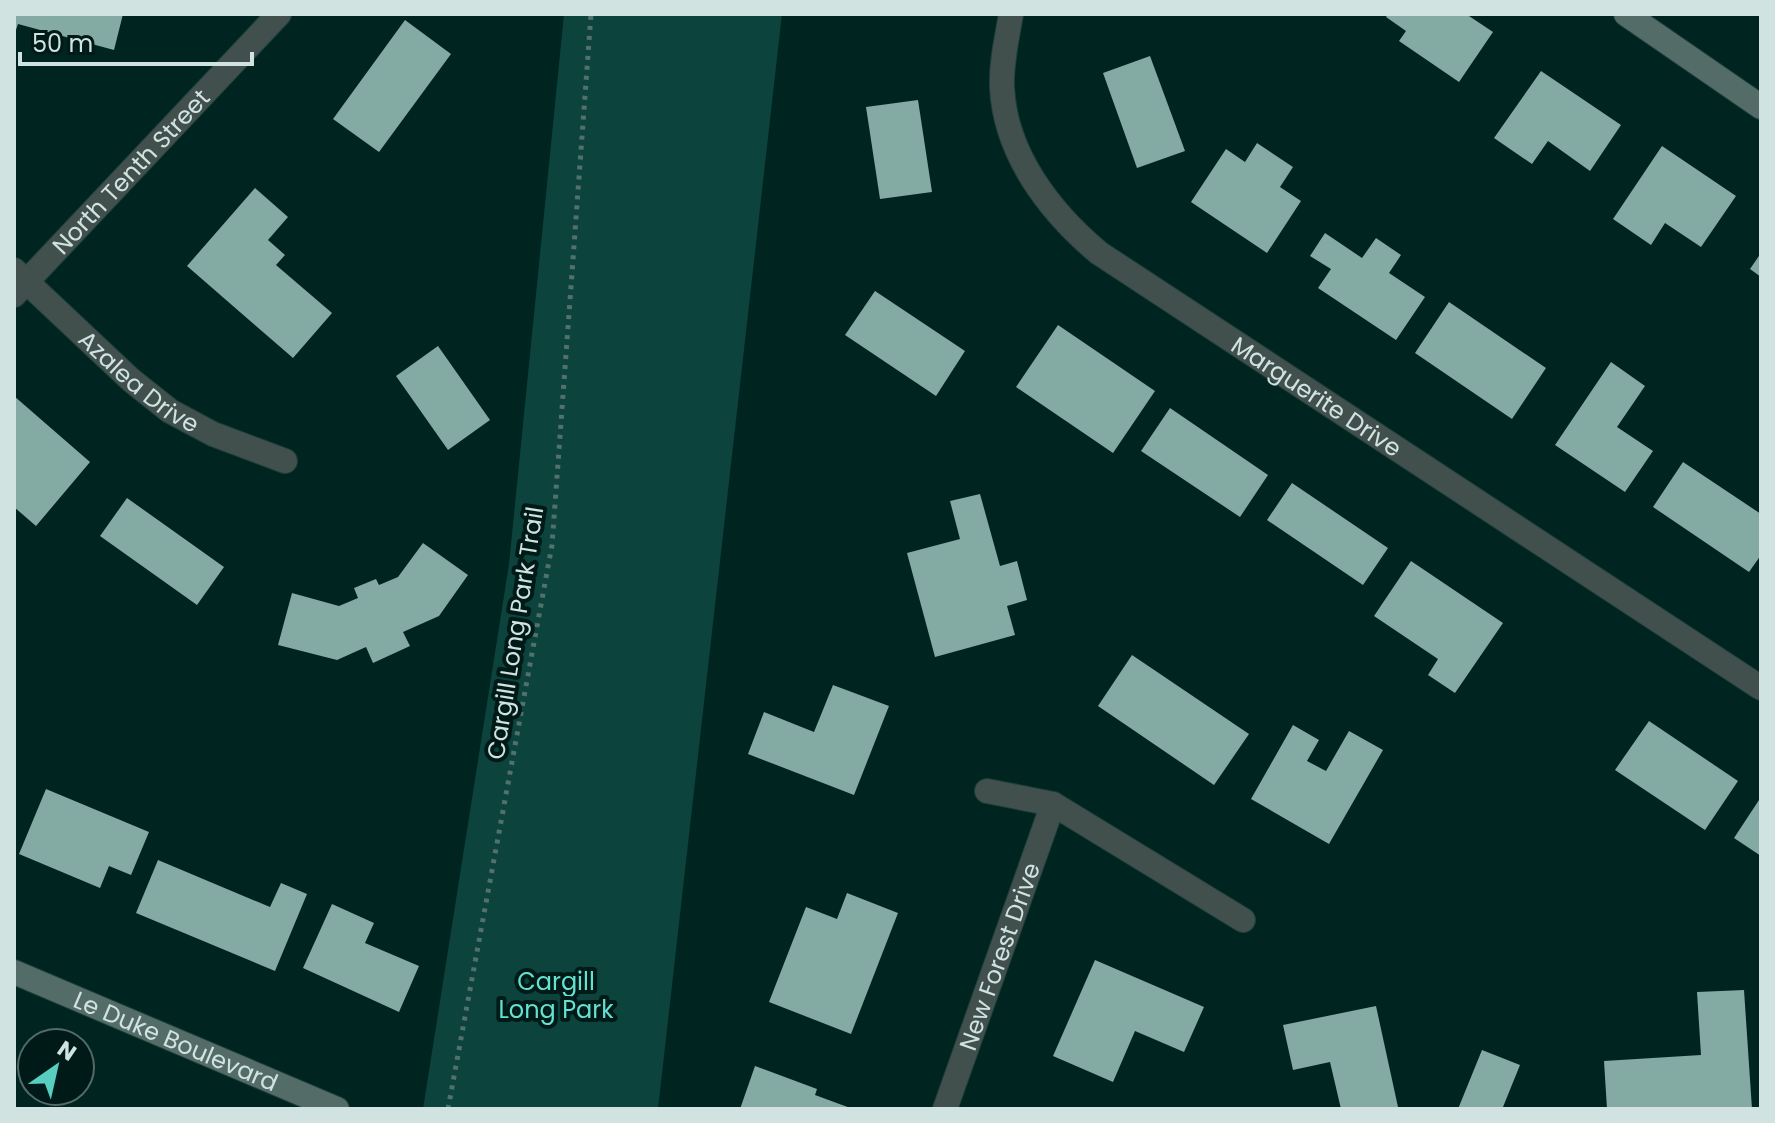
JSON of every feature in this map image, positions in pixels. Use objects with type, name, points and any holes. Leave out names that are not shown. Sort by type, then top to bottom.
[{"type":"street","name":"North Tenth Street","points":[[18,282],[279,14]]},
{"type":"street","name":"Marguerite Drive","points":[[1011,14],[1002,87],[1012,137],[1037,186],[1075,233],[1099,253],[1761,688]]},
{"type":"street","points":[[1626,14],[1761,107]]},
{"type":"street","name":"Azalea Drive","points":[[18,282],[170,411],[213,434],[285,461]]},
{"type":"street","points":[[987,791],[1053,804],[1243,920]]},
{"type":"street","name":"New Forest Drive","points":[[945,1109],[1053,804]]},
{"type":"street","name":"Le Duke Boulevard","points":[[14,972],[337,1109]]},
{"type":"path","name":"Cargill Long Park Trail","points":[[448,1109],[552,545],[591,14]]},
{"type":"green space","name":"Cargill Long Park","points":[[564,14],[782,14],[658,1109],[423,1109],[509,564]]},
{"type":"building","points":[[14,14],[123,14],[114,50],[18,24],[14,36]]},
{"type":"building","points":[[1388,14],[1466,14],[1493,32],[1459,82],[1399,41],[1406,31],[1386,17]]},
{"type":"building","points":[[405,20],[451,54],[379,152],[333,119]]},
{"type":"building","points":[[1150,56],[1185,151],[1137,168],[1103,73]]},
{"type":"building","points":[[1541,71],[1621,125],[1590,171],[1548,141],[1532,164],[1494,138]]},
{"type":"building","points":[[918,100],[932,192],[880,199],[866,107]]},
{"type":"building","points":[[1257,143],[1293,167],[1280,187],[1301,201],[1267,253],[1191,202],[1226,149],[1245,162]]},
{"type":"building","points":[[1662,146],[1736,196],[1701,247],[1665,223],[1651,245],[1613,219]]},
{"type":"building","points":[[255,188],[288,217],[268,240],[285,255],[276,265],[332,313],[293,358],[187,266]]},
{"type":"building","points":[[1325,233],[1362,258],[1376,238],[1401,255],[1389,273],[1425,297],[1396,340],[1318,288],[1331,269],[1310,256]]},
{"type":"building","points":[[1761,253],[1761,277],[1750,269]]},
{"type":"building","points":[[875,291],[965,351],[936,396],[845,335]]},
{"type":"building","points":[[1449,302],[1546,368],[1512,419],[1415,353]]},
{"type":"building","points":[[1058,325],[1155,391],[1113,453],[1016,387]]},
{"type":"building","points":[[438,346],[490,420],[448,450],[396,376]]},
{"type":"building","points":[[1611,362],[1645,386],[1617,427],[1653,451],[1625,492],[1555,445]]},
{"type":"building","points":[[14,396],[90,462],[36,526],[14,507]]},
{"type":"building","points":[[1170,408],[1268,475],[1240,517],[1141,451]]},
{"type":"building","points":[[1683,462],[1761,514],[1761,555],[1749,572],[1653,507]]},
{"type":"building","points":[[1292,483],[1388,548],[1363,585],[1267,520]]},
{"type":"building","points":[[980,494],[1000,566],[1017,561],[1027,600],[1007,606],[1015,635],[935,657],[907,553],[960,539],[950,501]]},
{"type":"building","points":[[127,498],[224,567],[197,605],[100,536]]},
{"type":"building","points":[[423,543],[468,575],[439,616],[403,632],[410,646],[373,663],[366,647],[337,660],[278,645],[292,593],[339,606],[358,598],[354,588],[376,579],[379,585],[398,577]]},
{"type":"building","points":[[1411,561],[1503,623],[1455,693],[1428,675],[1438,659],[1374,616]]},
{"type":"building","points":[[1132,655],[1249,734],[1214,785],[1098,706]]},
{"type":"building","points":[[833,685],[889,706],[854,795],[748,754],[764,712],[814,732]]},
{"type":"building","points":[[1649,721],[1738,781],[1705,830],[1615,770]]},
{"type":"building","points":[[1293,725],[1319,740],[1307,761],[1326,771],[1349,731],[1383,750],[1329,844],[1251,799]]},
{"type":"building","points":[[46,789],[149,832],[131,875],[109,866],[100,888],[19,854]]},
{"type":"building","points":[[1761,797],[1761,856],[1734,838]]},
{"type":"building","points":[[158,860],[270,907],[281,883],[307,894],[275,971],[136,913]]},
{"type":"building","points":[[847,893],[898,913],[851,1034],[769,1002],[806,907],[837,919]]},
{"type":"building","points":[[332,904],[374,923],[365,943],[419,966],[399,1012],[303,968]]},
{"type":"building","points":[[1095,960],[1204,1007],[1184,1052],[1135,1031],[1113,1082],[1053,1056]]},
{"type":"building","points":[[1744,990],[1752,1109],[1607,1109],[1604,1061],[1701,1055],[1697,992]]},
{"type":"building","points":[[1376,1006],[1398,1107],[1341,1109],[1330,1062],[1293,1070],[1283,1025]]},
{"type":"building","points":[[1482,1050],[1520,1065],[1503,1107],[1508,1109],[1458,1109]]},
{"type":"building","points":[[755,1066],[817,1089],[815,1095],[853,1109],[740,1109]]}]
